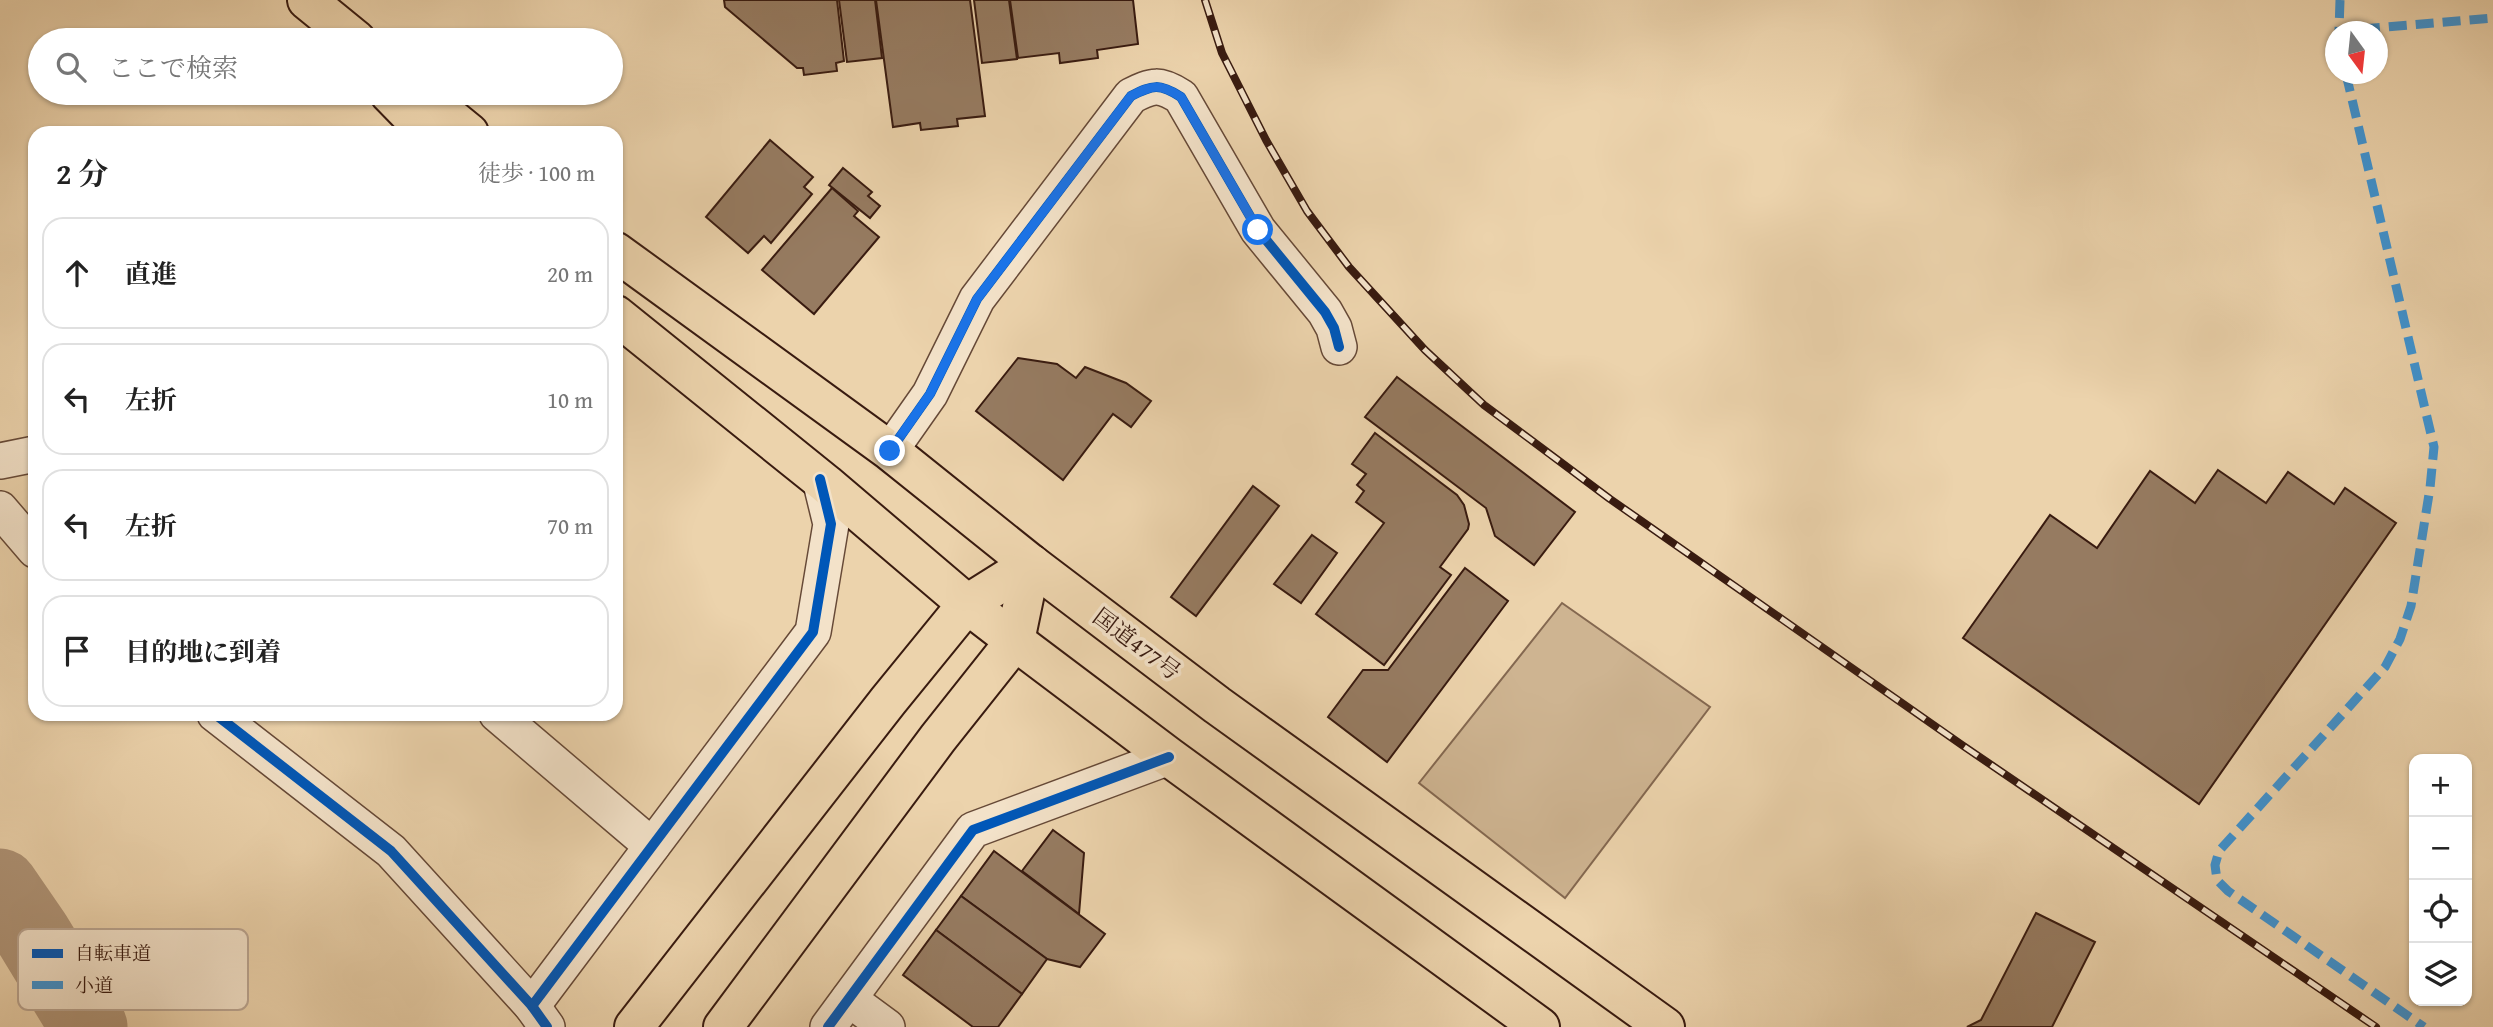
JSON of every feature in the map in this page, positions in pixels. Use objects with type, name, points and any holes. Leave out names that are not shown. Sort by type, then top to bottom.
[{"type":"highway","points":[[297,0],[325,28]]},
{"type":"highway","points":[[307,0],[341,28]]},
{"type":"highway","points":[[400,105],[421,126]]},
{"type":"highway","points":[[435,105],[460,126]]},
{"type":"highway","name":"国道477号","points":[[623,257],[890,451],[1031,564],[1217,705],[1665,1027]]},
{"type":"highway","points":[[623,321],[1015,641],[1169,757],[1540,1027]]},
{"type":"highway","points":[[634,1027],[967,604],[1031,564]]},
{"type":"highway","points":[[723,1027],[938,738],[1015,641],[1031,564]]},
{"type":"street","points":[[890,451],[930,394],[977,299],[1131,96],[1147,88],[1164,86],[1181,97],[1258,230],[1325,312],[1334,328],[1339,347]]},
{"type":"street","points":[[0,461],[28,455]]},
{"type":"street","points":[[224,721],[391,851],[540,1017],[652,846],[813,632],[831,524],[820,479]]},
{"type":"street","points":[[0,509],[28,542]]},
{"type":"street","points":[[505,721],[652,846]]},
{"type":"street","points":[[828,1027],[972,830],[1169,757]]},
{"type":"street","points":[[849,999],[887,1027]]},
{"type":"shaded area","points":[[1562,603],[1710,707],[1565,898],[1419,783]]},
{"type":"building","points":[[724,0],[837,0],[844,61],[836,63],[837,71],[804,75],[803,68],[797,68],[725,7]]},
{"type":"building","points":[[839,0],[875,0],[882,58],[847,62]]},
{"type":"building","points":[[876,0],[970,0],[985,116],[957,119],[958,126],[921,130],[920,123],[893,127]]},
{"type":"building","points":[[974,0],[1009,0],[1017,59],[982,63]]},
{"type":"building","points":[[1010,0],[1133,0],[1138,44],[1097,50],[1098,58],[1060,63],[1059,53],[1018,58]]},
{"type":"building","points":[[770,140],[813,177],[804,187],[812,194],[771,243],[764,236],[748,253],[706,217]]},
{"type":"building","points":[[843,168],[872,192],[868,196],[880,206],[870,218],[829,185]]},
{"type":"building","points":[[832,188],[858,211],[854,216],[879,237],[814,314],[762,270]]},
{"type":"building","points":[[1018,358],[1057,364],[1076,378],[1085,367],[1126,383],[1151,401],[1131,427],[1113,414],[1063,480],[976,411]]},
{"type":"building","points":[[1397,377],[1575,512],[1534,565],[1495,536],[1486,508],[1365,417]]},
{"type":"building","points":[[1375,433],[1457,495],[1464,505],[1469,524],[1440,567],[1451,575],[1384,665],[1316,614],[1384,523],[1356,502],[1364,491],[1357,485],[1366,474],[1352,464]]},
{"type":"building","points":[[2218,470],[2266,503],[2288,472],[2334,504],[2345,488],[2396,523],[2199,804],[1963,638],[2050,515],[2097,548],[2150,471],[2195,503]]},
{"type":"building","points":[[1253,486],[1279,506],[1196,616],[1171,597]]},
{"type":"building","points":[[1312,535],[1337,553],[1301,603],[1274,584]]},
{"type":"building","points":[[1465,568],[1508,601],[1387,762],[1328,717],[1363,670],[1388,670]]},
{"type":"building","points":[[1053,830],[1084,853],[1079,914],[1022,871]]},
{"type":"building","points":[[994,851],[1105,934],[1080,967],[1047,959],[961,896]]},
{"type":"building","points":[[961,896],[1047,959],[1022,994],[936,930]]},
{"type":"building","points":[[2036,913],[2095,942],[2052,1027],[1967,1027],[1981,1020]]},
{"type":"building","points":[[936,930],[1022,994],[998,1027],[973,1027],[903,975]]},
{"type":"waterway","points":[[0,887],[29,929]]},
{"type":"waterway","points":[[79,1010],[89,1027]]},
{"type":"railway","points":[[1205,0],[1222,53],[1266,140],[1307,211],[1349,267],[1425,350],[1484,405],[1610,499],[1962,745],[2376,1027]]},
{"type":"marked path","points":[[2340,0],[2339,31],[2493,18]]},
{"type":"marked path","points":[[2348,84],[2434,447],[2411,606],[2400,639],[2385,667],[2219,851],[2215,865],[2217,880],[2228,891],[2424,1027]]},
{"type":"cycle path","points":[[890,451],[930,394],[977,299],[1131,96],[1151,88],[1167,89],[1181,97],[1258,230],[1325,312],[1334,328],[1339,347]]},
{"type":"cycle path","points":[[532,1006],[813,632],[831,524],[820,479]]},
{"type":"cycle path","points":[[224,721],[391,851],[532,1006],[547,1027]]},
{"type":"cycle path","points":[[828,1027],[973,830],[1169,757]]},
{"type":"route","points":[[890,451],[930,394],[977,299],[1131,96],[1147,88],[1164,86],[1181,97],[1258,230]]}]
